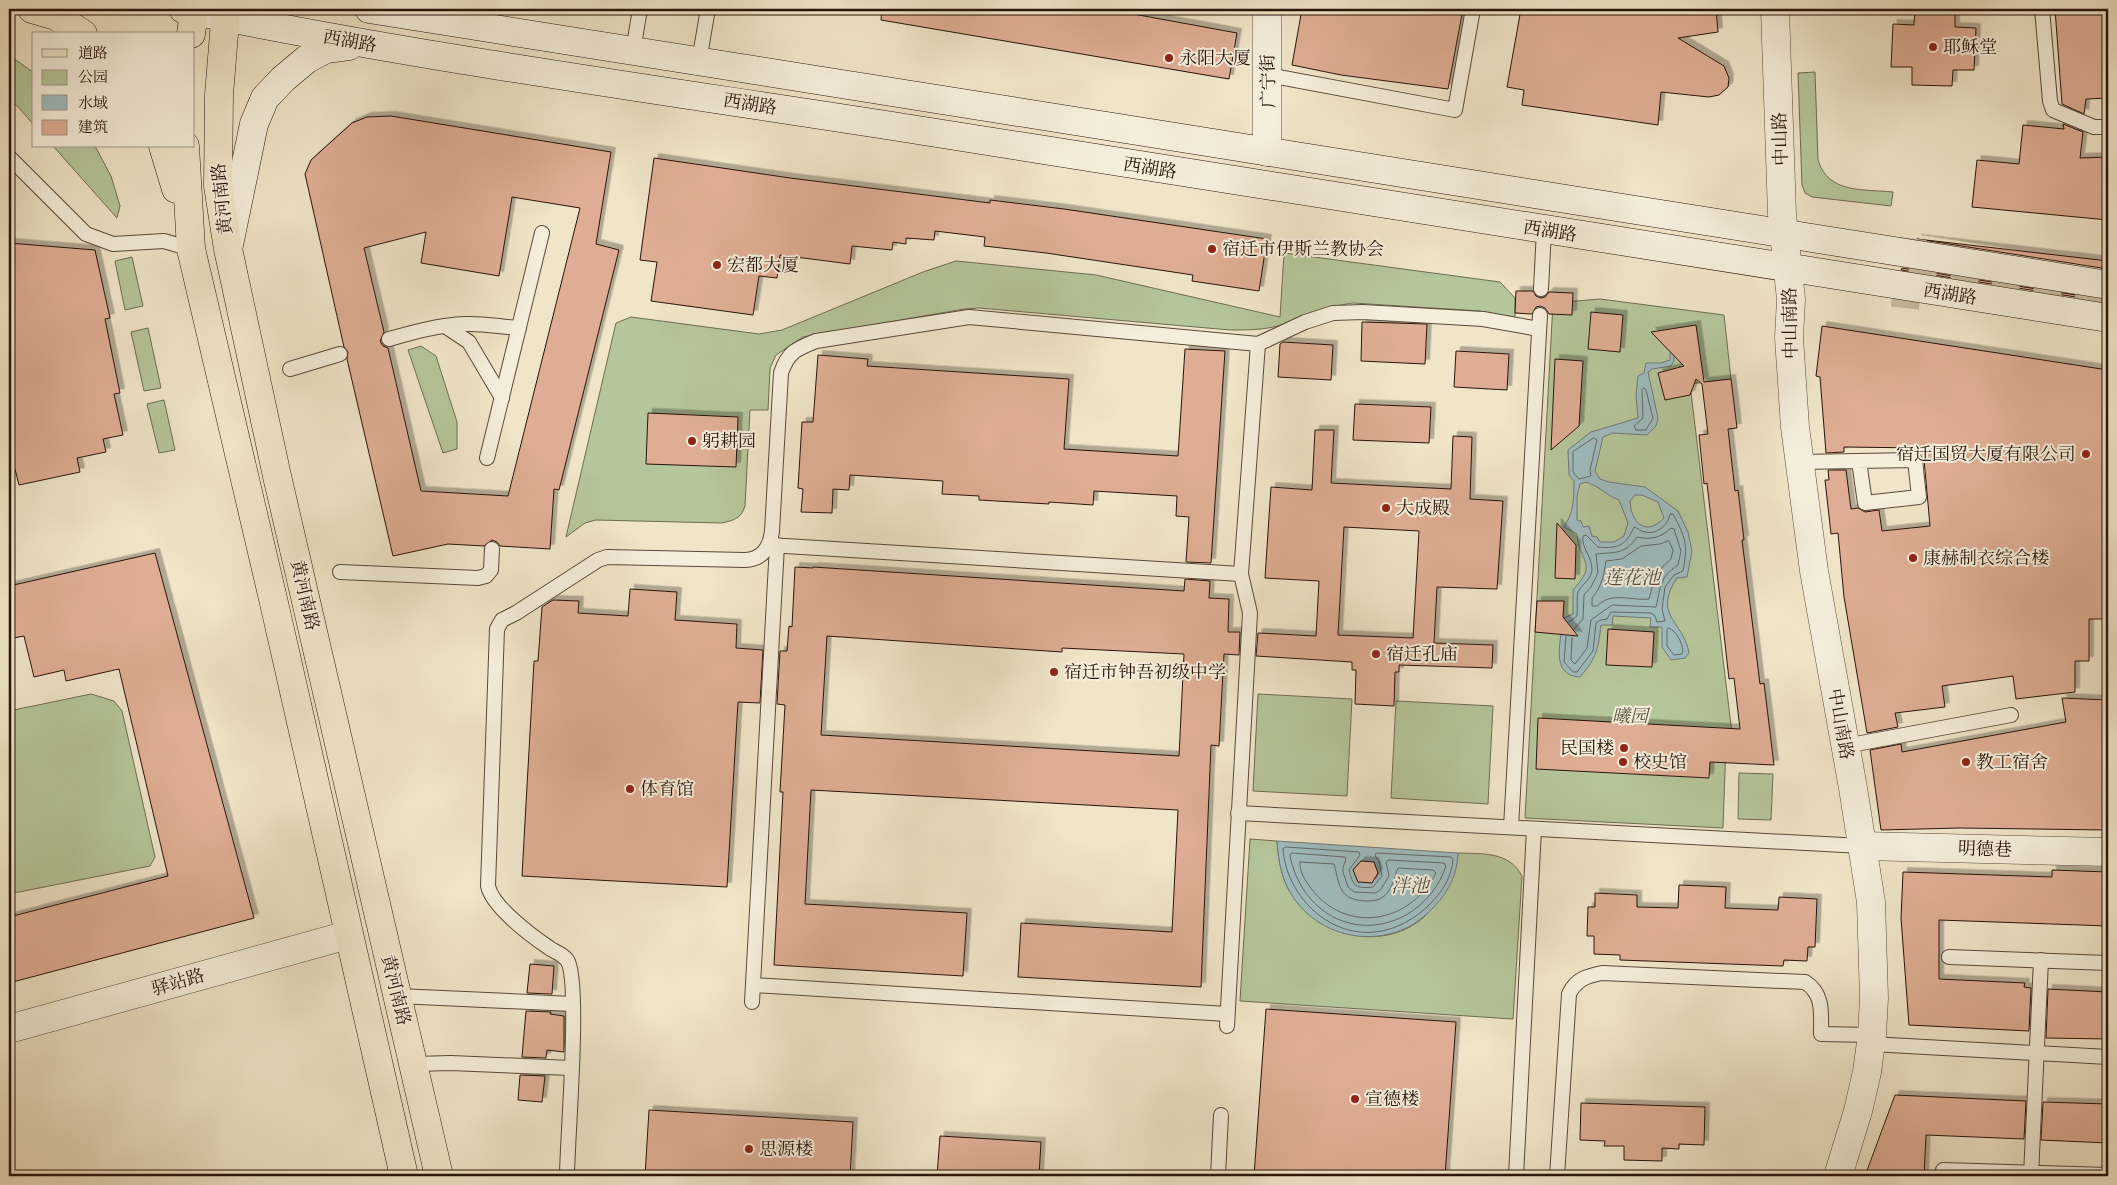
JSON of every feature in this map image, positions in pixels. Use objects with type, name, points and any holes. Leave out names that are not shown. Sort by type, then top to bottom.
[{"type":"main road","points":[[32,9],[56,16],[81,32]]},
{"type":"main road","name":"西湖路","points":[[369,9],[2108,285]]},
{"type":"main road","name":"广宁街","points":[[1267,9],[1267,152]]},
{"type":"main road","name":"中山路","points":[[1775,9],[1784,234],[1789,270]]},
{"type":"main road","name":"西湖路","points":[[191,15],[225,13],[364,44],[1789,270],[2108,318]]},
{"type":"main road","name":"黄河南路","points":[[225,13],[219,95],[218,186],[228,249],[282,495],[414,1064],[438,1176]]},
{"type":"main road","points":[[228,249],[254,124],[266,98],[283,79],[306,59],[326,49],[364,44]]},
{"type":"main road","points":[[164,148],[191,249]]},
{"type":"main road","name":"黄河南路","points":[[185,148],[191,249],[274,603],[404,1176]]},
{"type":"main road","name":"中山南路","points":[[1789,270],[1791,299],[1789,338],[1799,462],[1814,571],[1871,902],[1874,998],[1872,1039],[1858,1111],[1838,1176]]},
{"type":"main road","name":"明德巷","points":[[1862,846],[2108,852]]},
{"type":"main road","name":"驿站路","points":[[9,1029],[348,935]]},
{"type":"lane","points":[[633,51],[640,9]]},
{"type":"lane","points":[[699,61],[708,9]]},
{"type":"lane","points":[[1268,75],[1455,110],[1473,9]]},
{"type":"lane","points":[[2042,9],[2050,101],[2053,110],[2094,127],[2108,128]]},
{"type":"lane","points":[[9,157],[86,234],[113,244],[164,241],[191,249]]},
{"type":"lane","points":[[1541,288],[1544,230]]},
{"type":"lane","points":[[487,458],[542,233]]},
{"type":"lane","points":[[752,1002],[773,545],[772,531],[781,373],[788,356],[797,348],[816,341],[969,316],[1258,344],[1305,322],[1334,313],[1362,312],[1539,322],[1511,828]]},
{"type":"lane","points":[[389,339],[426,329],[467,323],[519,328]]},
{"type":"lane","points":[[445,326],[469,342],[502,398]]},
{"type":"lane","points":[[753,985],[1227,1020],[1250,613],[1241,574],[1258,344]]},
{"type":"lane","points":[[290,369],[340,354]]},
{"type":"lane","points":[[1799,462],[1915,460],[1919,497],[1865,503],[1859,461]]},
{"type":"lane","points":[[567,1176],[573,1004],[571,971],[568,960],[540,942],[502,910],[490,893],[488,876],[497,629],[506,617],[516,613],[598,560],[607,557],[745,560],[762,555],[773,545],[1241,574]]},
{"type":"lane","points":[[340,572],[478,578],[486,576],[491,570],[492,549]]},
{"type":"lane","points":[[1845,746],[2011,715]]},
{"type":"lane","points":[[1238,812],[1862,846]]},
{"type":"lane","points":[[1516,1176],[1534,829]]},
{"type":"lane","points":[[1949,957],[2108,962]]},
{"type":"lane","points":[[2031,1174],[2040,960]]},
{"type":"lane","points":[[1557,1176],[1569,994],[1574,985],[1589,975],[1602,972],[1805,982],[1811,986],[1821,1003],[1821,1034],[2036,1053],[2108,1057]]},
{"type":"lane","points":[[398,996],[573,1004]]},
{"type":"lane","points":[[414,1064],[451,1063],[571,1068]]},
{"type":"lane","points":[[1218,1176],[1221,1115]]},
{"type":"lane","points":[[1942,1170],[2108,1175]]},
{"type":"green space","points":[[9,55],[32,72],[32,123],[9,97]]},
{"type":"green space","points":[[1815,72],[1818,160],[1823,171],[1830,179],[1848,188],[1893,192],[1891,206],[1812,197],[1805,193],[1802,185],[1798,73]]},
{"type":"green space","points":[[55,148],[96,148],[111,176],[120,206],[117,218]]},
{"type":"green space","points":[[1284,253],[1500,282],[1515,298],[1515,318],[1480,311],[1353,303],[1326,309],[1275,327],[1230,330],[979,308],[803,337],[776,355],[770,368],[768,410],[750,410],[745,506],[739,516],[722,523],[596,520],[585,523],[566,537],[616,323],[631,317],[759,334],[782,330],[923,272],[956,261],[1096,275],[1280,317]]},
{"type":"green space","points":[[132,257],[143,306],[125,310],[115,261]]},
{"type":"green space","name":"曦园","points":[[1600,299],[1724,315],[1731,379],[1690,384],[1733,742],[1726,742],[1723,828],[1525,818],[1553,303]]},
{"type":"green space","points":[[148,328],[161,388],[144,391],[131,332]]},
{"type":"green space","points":[[421,346],[436,356],[457,422],[457,449],[443,453],[408,350]]},
{"type":"green space","points":[[164,400],[175,450],[159,453],[147,404]]},
{"type":"green space","points":[[91,694],[114,701],[122,711],[155,857],[150,866],[9,894],[9,711]]},
{"type":"green space","points":[[1258,694],[1352,699],[1347,796],[1253,791]]},
{"type":"green space","points":[[1396,701],[1493,706],[1488,804],[1391,798]]},
{"type":"green space","points":[[1739,773],[1773,774],[1771,820],[1738,819]]},
{"type":"green space","points":[[1250,839],[1277,841],[1285,882],[1295,900],[1310,915],[1327,926],[1346,933],[1366,937],[1386,935],[1405,929],[1423,918],[1452,874],[1458,853],[1485,854],[1510,862],[1522,876],[1513,1019],[1240,1001]]},
{"type":"water","name":"莲花池","points":[[1674,344],[1674,361],[1671,366],[1652,369],[1648,372],[1658,418],[1656,426],[1647,435],[1613,433],[1603,437],[1595,471],[1600,479],[1609,482],[1645,487],[1678,511],[1688,532],[1692,551],[1687,577],[1677,578],[1667,601],[1668,610],[1686,642],[1689,653],[1685,658],[1671,660],[1662,647],[1662,627],[1650,627],[1651,618],[1613,616],[1612,625],[1601,625],[1596,653],[1586,670],[1580,677],[1570,675],[1564,670],[1559,655],[1561,636],[1564,618],[1573,614],[1573,590],[1585,574],[1586,562],[1578,544],[1577,534],[1564,527],[1572,510],[1574,493],[1574,481],[1569,475],[1568,450],[1591,432],[1638,418],[1636,395],[1638,376],[1644,373],[1646,363],[1661,363],[1670,360],[1670,346]],"holes":[[[1586,482],[1619,500],[1628,523],[1624,536],[1614,542],[1600,542],[1597,537],[1592,536],[1589,526],[1583,527],[1581,521],[1577,520],[1577,496],[1580,484]],[[1635,495],[1642,495],[1658,502],[1664,518],[1651,526],[1641,525],[1636,521],[1631,509],[1630,501]]]},
{"type":"water","name":"泮池","points":[[1277,841],[1458,853],[1454,877],[1442,897],[1431,910],[1413,924],[1393,933],[1372,936],[1351,935],[1331,929],[1312,918],[1297,902],[1285,882]],"holes":[[[1361,861],[1374,862],[1378,873],[1372,882],[1358,882],[1353,869]]]},
{"type":"building","name":"永阳大厦","points":[[882,9],[1106,9],[1237,33],[1229,79],[881,20]]},
{"type":"building","points":[[1302,9],[1463,9],[1448,89],[1341,75],[1292,65]]},
{"type":"building","points":[[1521,9],[1716,9],[1718,32],[1678,38],[1724,66],[1729,78],[1728,87],[1719,95],[1709,97],[1661,92],[1658,125],[1522,105],[1524,90],[1507,87]]},
{"type":"building","name":"耶稣堂","points":[[1915,9],[1955,9],[1955,27],[1976,28],[1974,70],[1953,70],[1952,86],[1912,85],[1912,67],[1891,67],[1893,24],[1914,25]]},
{"type":"building","points":[[2055,9],[2108,9],[2108,98],[2086,99],[2084,114],[2062,104]]},
{"type":"building","points":[[391,116],[611,152],[596,244],[619,250],[559,490],[554,489],[550,549],[500,546],[492,540],[484,546],[448,544],[393,556],[347,359],[348,352],[344,347],[305,174],[311,160],[352,123],[367,117]],"holes":[[[512,197],[580,208],[508,496],[421,491],[388,348],[383,346],[380,341],[384,332],[364,248],[426,232],[421,263],[499,276]]]},
{"type":"building","points":[[2063,124],[2083,132],[2080,158],[2108,157],[2108,220],[1972,207],[1977,160],[2019,164],[2023,125],[2064,129]]},
{"type":"building","points":[[654,158],[790,178],[990,203],[990,200],[1064,209],[1267,239],[1259,291],[1192,281],[1193,275],[1046,253],[984,246],[985,237],[935,231],[934,240],[906,238],[906,244],[893,242],[892,250],[852,246],[850,264],[780,255],[777,278],[759,276],[753,315],[651,301],[657,262],[640,260]]},
{"type":"building","points":[[1917,239],[2108,261],[2108,269]]},
{"type":"building","points":[[9,243],[95,250],[110,318],[105,319],[120,393],[114,394],[123,435],[103,439],[106,452],[77,458],[80,472],[19,485],[15,469],[9,471]]},
{"type":"building","points":[[1902,268],[2108,300],[2108,302],[1901,270]]},
{"type":"building","points":[[1516,291],[1533,291],[1536,296],[1541,298],[1545,297],[1549,292],[1573,293],[1572,315],[1549,314],[1545,308],[1540,306],[1536,307],[1532,314],[1515,313]]},
{"type":"building","points":[[1591,312],[1623,315],[1620,352],[1588,349]]},
{"type":"building","points":[[1362,322],[1427,324],[1425,364],[1361,361]]},
{"type":"building","points":[[1696,325],[1704,382],[1731,379],[1737,428],[1728,429],[1735,491],[1738,490],[1744,540],[1742,540],[1760,684],[1764,683],[1774,765],[1710,762],[1709,778],[1536,769],[1538,718],[1740,729],[1734,678],[1729,679],[1707,483],[1704,484],[1699,435],[1708,434],[1702,384],[1696,379],[1690,395],[1665,400],[1658,373],[1684,366],[1651,332]]},
{"type":"building","points":[[1822,326],[2108,370],[2108,619],[2089,619],[2089,661],[2075,661],[2075,692],[2016,699],[2013,676],[1942,686],[1945,707],[1895,713],[1898,727],[1867,733],[1844,597],[1838,533],[1831,534],[1825,480],[1829,480],[1828,470],[1846,470],[1851,509],[1858,508],[1865,512],[1879,510],[1882,531],[1930,526],[1924,459],[1922,448],[1844,447],[1844,452],[1826,453],[1820,377],[1816,376]]},
{"type":"building","points":[[1283,342],[1333,345],[1331,380],[1278,377],[1280,344]]},
{"type":"building","points":[[1185,349],[1225,351],[1211,563],[1186,562],[1189,517],[1176,516],[1177,496],[1094,491],[1093,505],[979,500],[979,496],[942,494],[943,481],[850,475],[849,490],[833,489],[832,513],[801,512],[803,489],[798,488],[802,422],[813,422],[818,355],[868,359],[867,366],[1069,379],[1064,449],[1178,456]]},
{"type":"building","points":[[1456,351],[1509,354],[1507,390],[1454,387]]},
{"type":"building","points":[[1555,359],[1583,361],[1579,426],[1551,450]]},
{"type":"building","points":[[1355,404],[1431,407],[1429,443],[1353,440]]},
{"type":"building","name":"躬耕园","points":[[648,413],[738,417],[736,467],[646,464]]},
{"type":"building","points":[[1315,430],[1334,430],[1331,483],[1451,489],[1453,436],[1472,437],[1470,499],[1503,501],[1497,589],[1437,587],[1434,643],[1493,645],[1492,668],[1399,665],[1399,672],[1395,672],[1394,706],[1355,704],[1356,670],[1352,670],[1352,662],[1256,656],[1258,633],[1316,636],[1319,581],[1265,578],[1271,487],[1312,490]],"holes":[[[1344,527],[1419,531],[1413,638],[1338,635]]]},
{"type":"building","points":[[1557,523],[1576,545],[1575,579],[1555,578]]},
{"type":"building","points":[[155,553],[254,918],[9,983],[9,917],[168,876],[119,669],[66,681],[64,670],[34,677],[24,636],[9,639],[9,586]]},
{"type":"building","points":[[795,567],[1184,591],[1185,579],[1210,581],[1209,598],[1229,599],[1228,632],[1240,632],[1239,655],[1224,654],[1219,746],[1211,745],[1201,987],[1018,977],[1021,923],[1172,932],[1178,810],[811,790],[805,904],[967,913],[963,976],[774,965],[783,792],[780,792],[785,705],[777,704],[780,651],[787,651],[789,626],[792,627]],"holes":[[[827,636],[1062,652],[1062,648],[1184,654],[1179,756],[821,735]]]},
{"type":"building","name":"体育馆","points":[[630,589],[677,592],[675,620],[737,624],[736,648],[763,650],[760,703],[738,702],[727,887],[522,876],[534,661],[538,661],[542,607],[553,600],[579,601],[578,613],[628,616]]},
{"type":"building","points":[[1537,601],[1564,601],[1563,617],[1578,636],[1535,632]]},
{"type":"building","points":[[1608,629],[1654,632],[1652,667],[1606,665]]},
{"type":"building","points":[[2062,698],[2108,700],[2105,797],[2108,797],[2108,830],[1960,828],[1881,830],[1870,750],[1901,744],[1902,752],[2066,722]]},
{"type":"building","points":[[1361,861],[1374,862],[1378,873],[1372,883],[1358,882],[1353,870]]},
{"type":"building","points":[[2052,870],[2108,872],[2108,926],[1939,920],[1939,979],[2025,983],[2024,987],[2031,988],[2029,1031],[1909,1025],[1901,918],[1903,872],[2052,877]]},
{"type":"building","points":[[1679,885],[1726,887],[1725,908],[1778,910],[1779,897],[1817,899],[1815,947],[1808,947],[1807,961],[1784,960],[1783,966],[1620,960],[1620,955],[1594,954],[1594,936],[1587,936],[1588,907],[1595,907],[1595,893],[1637,895],[1637,907],[1678,908]]},
{"type":"building","points":[[530,964],[554,966],[552,994],[527,993]]},
{"type":"building","points":[[2048,989],[2108,992],[2108,1039],[2046,1038]]},
{"type":"building","name":"宣德楼","points":[[1266,1009],[1456,1022],[1445,1176],[1254,1176]]},
{"type":"building","points":[[526,1011],[551,1012],[550,1014],[564,1016],[564,1052],[547,1050],[546,1058],[522,1057]]},
{"type":"building","points":[[520,1075],[545,1076],[542,1102],[518,1100]]},
{"type":"building","points":[[1895,1095],[2026,1101],[2024,1139],[1926,1135],[1924,1176],[1865,1176]]},
{"type":"building","points":[[2043,1102],[2108,1104],[2108,1143],[2041,1140]]},
{"type":"building","points":[[1581,1103],[1705,1107],[1704,1145],[1679,1144],[1679,1149],[1662,1148],[1662,1161],[1624,1160],[1624,1146],[1604,1146],[1605,1141],[1580,1140]]},
{"type":"building","name":"思源楼","points":[[649,1110],[853,1122],[850,1176],[645,1176]]},
{"type":"building","points":[[940,1136],[1041,1142],[1039,1176],[937,1176]]},
{"type":"tunnel","points":[[1905,308],[1914,226]]},
{"type":"tunnel","points":[[1909,270],[2108,301]]},
{"type":"place","name":"耶稣堂","points":[[1933,47]]},
{"type":"place","name":"永阳大厦","points":[[1169,58]]},
{"type":"place","name":"宿迁市伊斯兰教协会","points":[[1212,249]]},
{"type":"place","name":"宏都大厦","points":[[717,265]]},
{"type":"place","name":"躬耕园","points":[[692,441]]},
{"type":"place","name":"宿迁国贸大厦有限公司","points":[[2086,454]]},
{"type":"place","name":"大成殿","points":[[1386,508]]},
{"type":"place","name":"康赫制衣综合楼","points":[[1913,558]]},
{"type":"place","name":"宿迁孔庙","points":[[1376,654]]},
{"type":"place","name":"宿迁市钟吾初级中学","points":[[1054,672]]},
{"type":"place","name":"民国楼","points":[[1624,748]]},
{"type":"place","name":"校史馆","points":[[1623,762]]},
{"type":"place","name":"教工宿舍","points":[[1966,762]]},
{"type":"place","name":"体育馆","points":[[630,789]]},
{"type":"place","name":"宣德楼","points":[[1355,1099]]},
{"type":"place","name":"思源楼","points":[[749,1149]]}]
